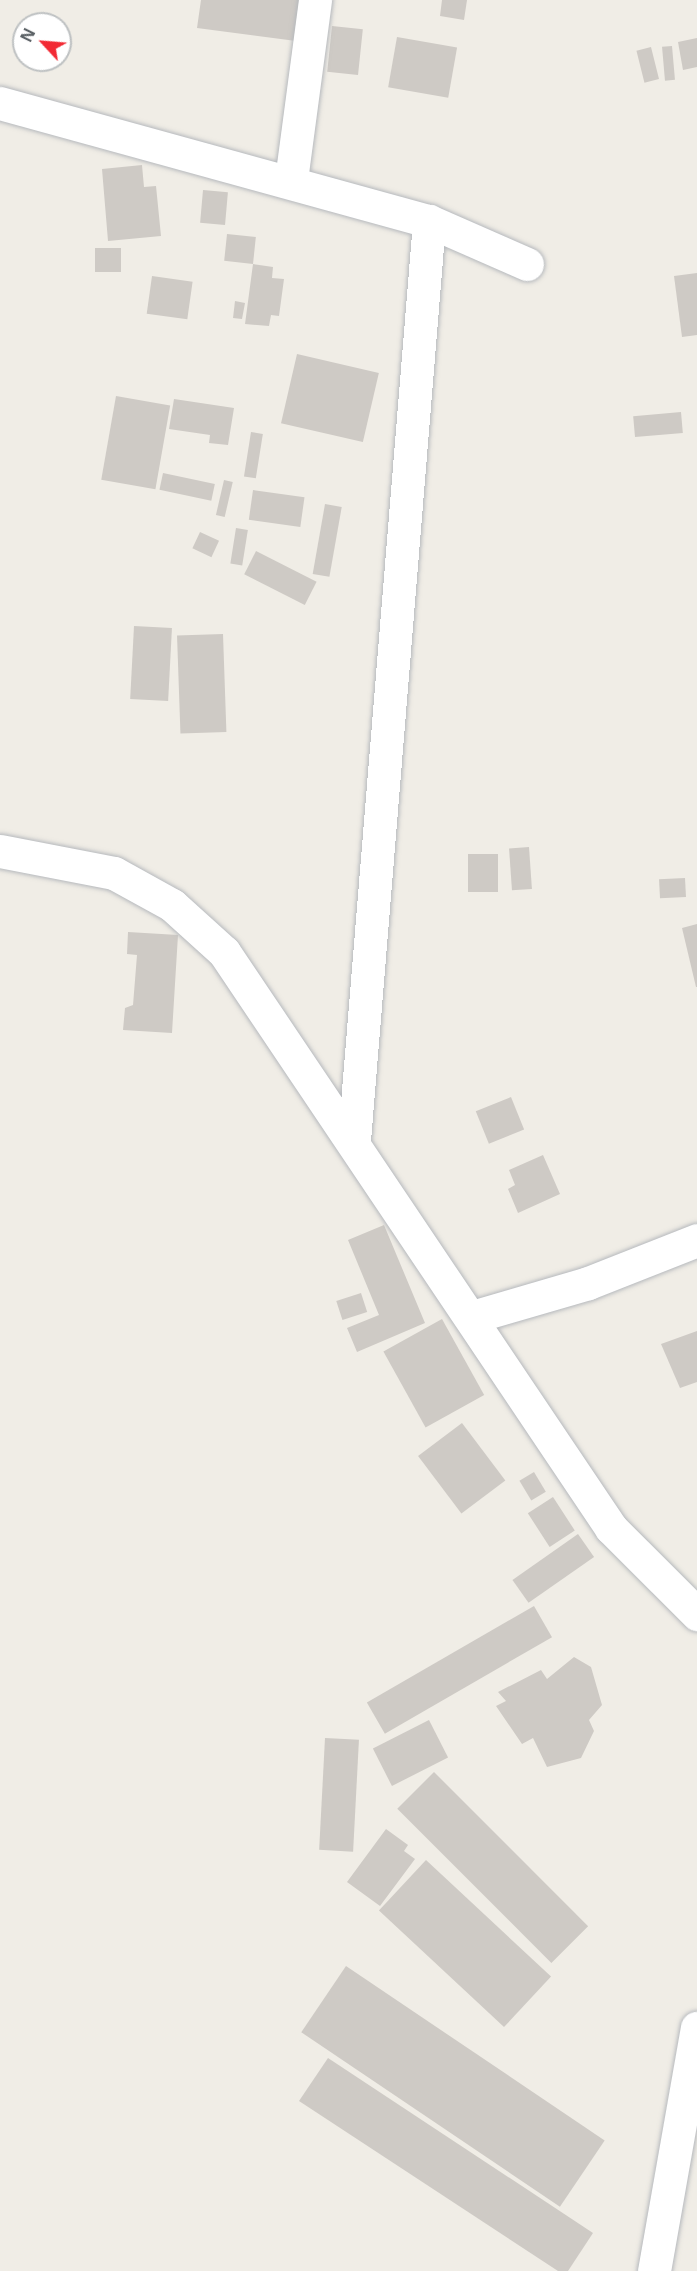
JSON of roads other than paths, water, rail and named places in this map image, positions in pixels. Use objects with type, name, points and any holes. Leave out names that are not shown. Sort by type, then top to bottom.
[{"type":"street","points":[[291,180],[315,0]]},
{"type":"street","points":[[0,103],[291,180],[429,221],[527,264]]},
{"type":"street","points":[[354,1140],[429,221]]},
{"type":"street","points":[[0,851],[114,873],[172,905],[224,951],[354,1140],[610,1528],[697,1614]]},
{"type":"street","points":[[472,1317],[588,1283],[697,1240]]},
{"type":"street","points":[[654,2271],[697,2028]]}]
